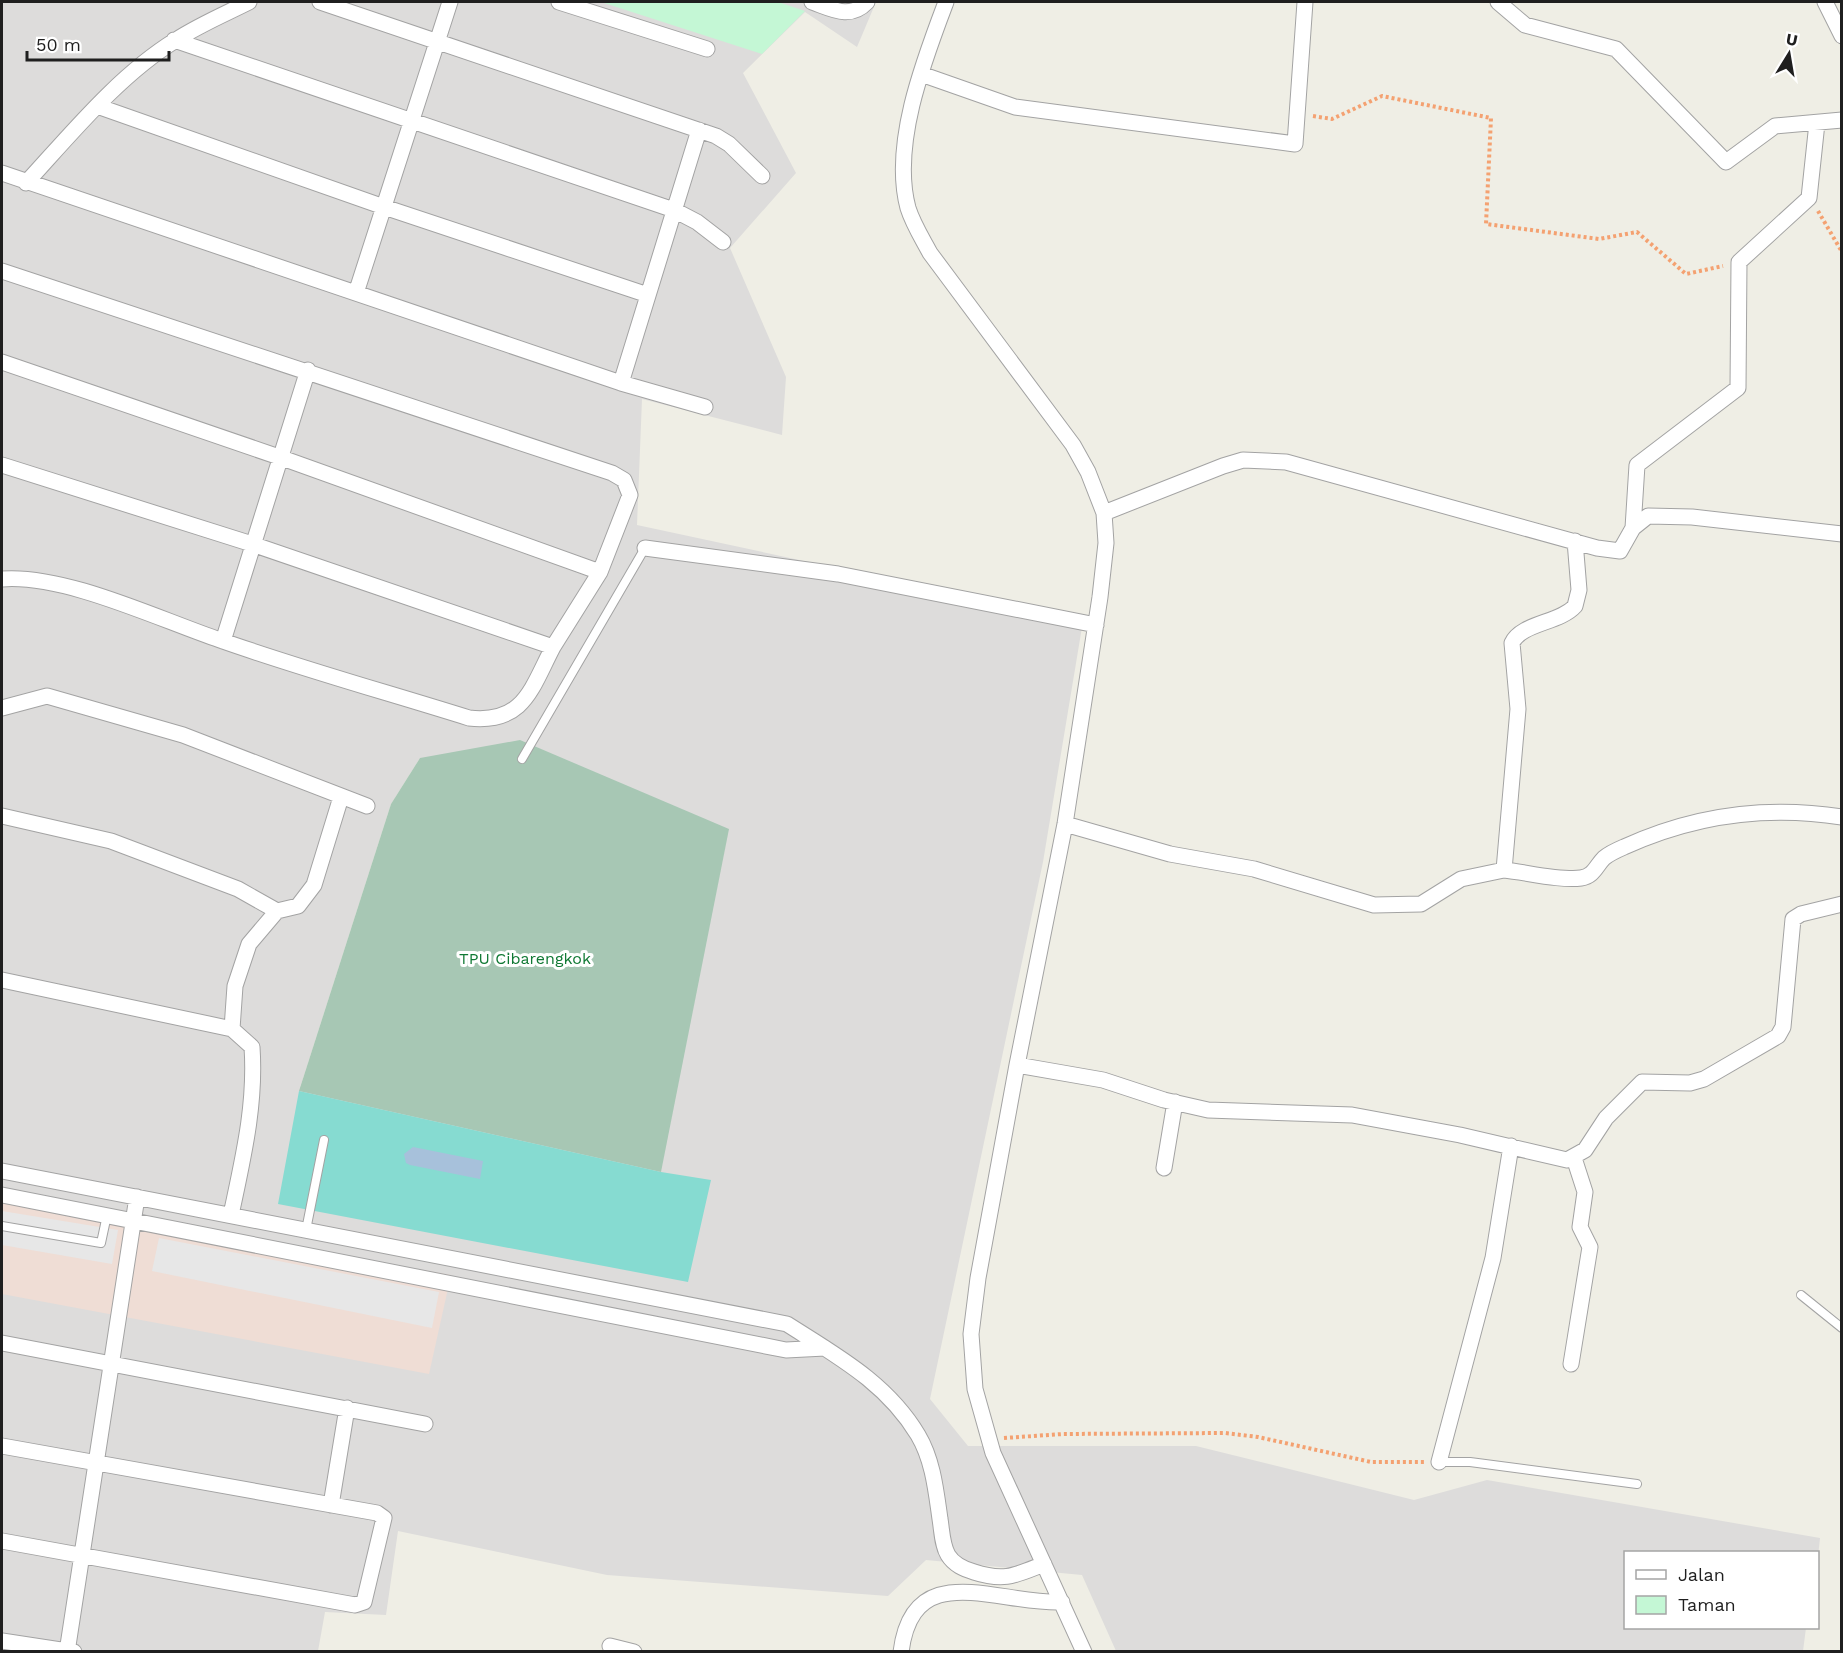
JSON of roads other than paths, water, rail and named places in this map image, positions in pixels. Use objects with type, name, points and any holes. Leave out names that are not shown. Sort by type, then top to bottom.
[{"type":"street","points":[[26,183],[97,106],[174,40],[249,2]]},
{"type":"street","points":[[321,2],[699,130],[729,144],[762,176]]},
{"type":"street","points":[[356,293],[450,2]]},
{"type":"street","points":[[560,2],[707,49]]},
{"type":"street","points":[[812,2],[846,14],[859,9],[867,2]]},
{"type":"street","points":[[946,2],[921,74],[905,154],[908,206],[915,226],[930,253],[1073,445],[1088,472],[1104,513],[1106,543],[1096,625],[1065,824],[1017,1065],[978,1278],[971,1334],[975,1389],[988,1440],[1084,1652]]},
{"type":"street","points":[[921,74],[1015,107],[1295,144],[1305,2]]},
{"type":"street","points":[[1498,2],[1525,25],[1616,49],[1726,162],[1775,126],[1842,120]]},
{"type":"street","points":[[1825,2],[1842,36]]},
{"type":"street","points":[[174,40],[674,210],[697,222],[723,242]]},
{"type":"street","points":[[97,106],[384,207],[648,295]]},
{"type":"street","points":[[1633,528],[1637,465],[1738,388],[1738,262],[1809,198],[1817,123]]},
{"type":"street","points":[[621,383],[699,130]]},
{"type":"street","points":[[2,173],[621,383],[705,407]]},
{"type":"street","points":[[2,271],[308,370],[612,473],[624,480],[630,495],[600,572],[553,647],[520,706],[511,713],[485,720],[469,718],[223,641],[66,586],[26,579],[2,579]]},
{"type":"street","points":[[2,362],[282,458],[600,572]]},
{"type":"street","points":[[223,641],[308,370]]},
{"type":"street","points":[[1104,513],[1223,466],[1260,459],[1286,462],[1575,541],[1620,551],[1633,528],[1648,516],[1692,517],[1842,534]]},
{"type":"street","points":[[2,465],[252,544],[553,647]]},
{"type":"street","points":[[1504,870],[1518,709],[1512,643],[1518,634],[1551,621],[1575,606],[1579,590],[1575,541]]},
{"type":"street","points":[[645,548],[838,574],[1096,625]]},
{"type":"street","points":[[2,708],[47,696],[183,735],[367,806]]},
{"type":"street","points":[[232,1029],[235,986],[249,944],[277,911],[298,906],[314,885],[341,797]]},
{"type":"street","points":[[1065,824],[1170,854],[1254,869],[1374,905],[1421,904],[1461,879],[1504,870],[1568,878],[1590,876],[1614,851],[1690,821],[1734,813],[1774,811],[1842,817]]},
{"type":"street","points":[[2,816],[111,840],[238,889],[277,911]]},
{"type":"street","points":[[1017,1065],[1103,1080],[1208,1110],[1352,1114],[1511,1146],[1553,1158],[1574,1158],[1585,1150],[1606,1118],[1642,1082],[1690,1083],[1704,1079],[1778,1036],[1783,1027],[1793,919],[1801,914],[1842,904]]},
{"type":"street","points":[[2,980],[232,1029],[252,1047],[255,1083],[251,1122],[231,1215]]},
{"type":"street","points":[[1164,1168],[1175,1102]]},
{"type":"street","points":[[1439,1462],[1493,1258],[1511,1146]]},
{"type":"street","points":[[1571,1364],[1590,1247],[1580,1227],[1585,1192],[1574,1158]]},
{"type":"street","points":[[2,1171],[787,1324],[855,1366],[894,1401],[919,1437],[934,1478],[944,1543],[949,1556],[961,1568],[978,1574],[1008,1579],[1044,1564]]},
{"type":"street","points":[[2,1195],[786,1350],[825,1348]]},
{"type":"street","points":[[2,1641],[69,1651],[80,1555],[113,1362],[137,1197]]},
{"type":"street","points":[[344,1262],[348,1239]]},
{"type":"street","points":[[2,1343],[113,1362],[425,1424]]},
{"type":"street","points":[[331,1505],[346,1408]]},
{"type":"street","points":[[2,1446],[97,1461],[377,1513],[384,1518],[362,1604],[355,1605],[2,1541]]},
{"type":"street","points":[[901,1652],[908,1621],[926,1599],[937,1594],[960,1591],[1035,1602],[1062,1602]]},
{"type":"street","points":[[610,1646],[634,1652]]},
{"type":"lane","points":[[522,759],[645,548]]},
{"type":"lane","points":[[306,1230],[324,1140]]},
{"type":"lane","points":[[2,1226],[101,1243],[107,1215]]},
{"type":"lane","points":[[1801,1295],[1842,1328]]},
{"type":"lane","points":[[1439,1462],[1470,1462],[1637,1485]]},
{"type":"park label","name":"TPU Cibarengkok","points":[[525,958]]}]
